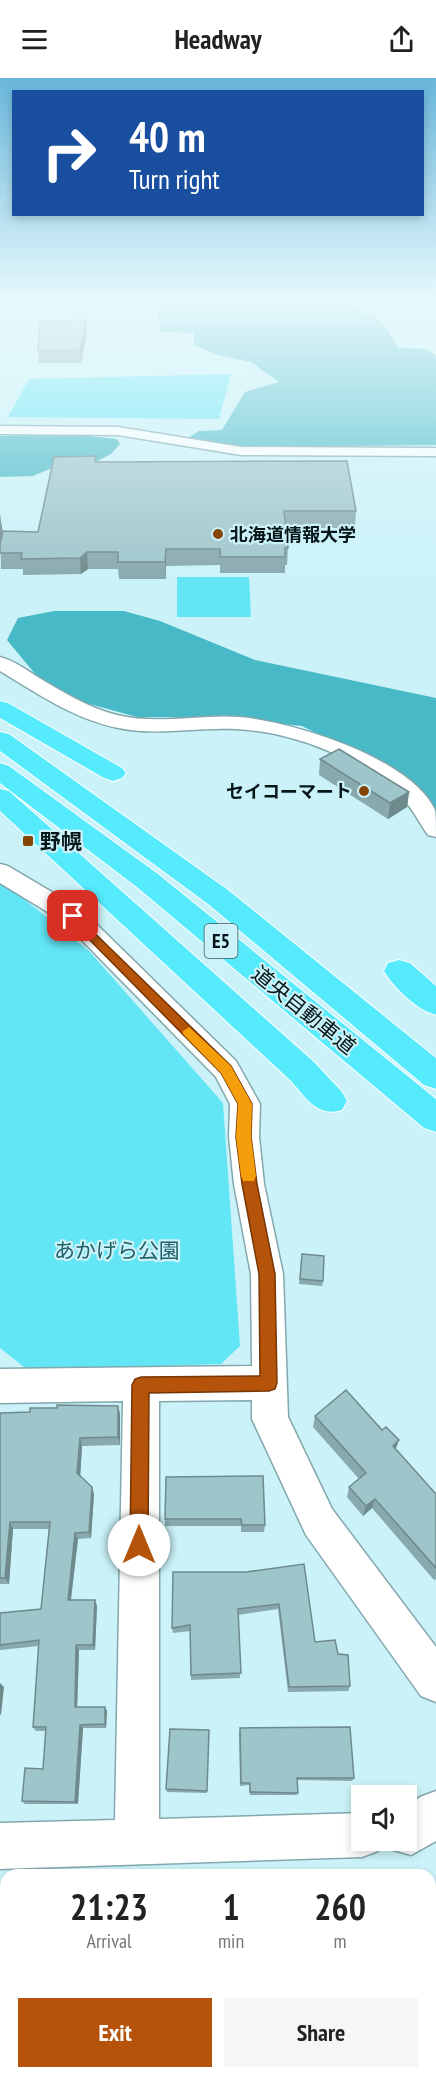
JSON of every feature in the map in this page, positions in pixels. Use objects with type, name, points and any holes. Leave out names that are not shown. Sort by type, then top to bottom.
[{"type":"highway","points":[[0,708],[113,773]]},
{"type":"highway","name":"道央自動車道","points":[[0,740],[218,897],[436,1076]]},
{"type":"highway","name":"道央自動車道","points":[[0,771],[148,881],[436,1118]]},
{"type":"highway","points":[[0,797],[172,952],[330,1101]]},
{"type":"highway","points":[[399,971],[436,1004]]},
{"type":"street","points":[[0,430],[118,431],[241,451],[436,452]]},
{"type":"street","points":[[0,663],[91,714],[119,722],[239,723],[284,729],[316,739],[376,769],[412,796],[436,830]]},
{"type":"street","points":[[0,872],[73,916],[226,1069],[236,1087],[245,1104],[244,1137],[249,1184],[267,1274],[270,1419],[319,1522],[436,1680]]},
{"type":"street","points":[[0,1386],[269,1383]]},
{"type":"street","points":[[137,1842],[141,1385]]},
{"type":"street","points":[[417,1828],[436,1813]]},
{"type":"street","points":[[0,1846],[351,1835]]},
{"type":"green space","points":[[20,395],[225,395],[219,419],[8,417]]},
{"type":"green space","points":[[177,577],[249,577],[251,617],[177,617]]},
{"type":"green space","name":"あかげら公園","points":[[0,880],[89,951],[223,1103],[240,1346],[221,1364],[28,1370],[0,1348]]},
{"type":"shaded area","points":[[243,395],[436,395],[436,445],[242,447],[188,438],[199,431],[222,430]]},
{"type":"shaded area","points":[[78,435],[117,439],[120,444],[111,454],[97,461],[54,467],[33,476],[0,477],[0,436]]},
{"type":"shaded area","points":[[54,611],[124,611],[160,621],[255,660],[436,698],[436,815],[403,778],[302,726],[211,717],[137,717],[75,700],[36,675],[7,640],[18,618]]},
{"type":"building","points":[[96,456],[95,462],[347,461],[356,511],[284,511],[288,548],[285,548],[285,557],[220,557],[220,549],[166,549],[165,562],[118,562],[118,552],[87,552],[80,558],[21,559],[22,553],[0,553],[3,531],[38,532],[54,457]]},
{"type":"building","points":[[339,749],[409,792],[390,803],[320,759]]},
{"type":"building","points":[[302,1254],[324,1256],[323,1281],[300,1279]]},
{"type":"building","points":[[346,1390],[382,1430],[386,1427],[399,1440],[393,1446],[436,1494],[436,1568],[375,1499],[366,1506],[349,1487],[366,1473],[315,1416]]},
{"type":"building","points":[[57,1405],[118,1406],[118,1437],[80,1438],[77,1473],[92,1487],[89,1532],[75,1533],[68,1600],[95,1600],[93,1645],[76,1645],[75,1707],[105,1707],[105,1724],[80,1725],[75,1802],[22,1801],[25,1768],[43,1769],[46,1727],[33,1727],[39,1640],[0,1645],[0,1613],[41,1609],[50,1522],[10,1522],[5,1578],[0,1578],[0,1413],[30,1412],[30,1408],[57,1408]]},
{"type":"building","points":[[263,1476],[265,1525],[242,1525],[241,1519],[165,1519],[166,1477]]},
{"type":"building","points":[[304,1564],[315,1642],[335,1640],[338,1654],[348,1655],[350,1686],[289,1687],[279,1604],[238,1609],[241,1673],[191,1675],[190,1625],[172,1628],[173,1572],[246,1572]]},
{"type":"building","points":[[350,1727],[354,1778],[297,1778],[298,1793],[250,1792],[250,1783],[241,1783],[240,1728]]},
{"type":"building","points":[[170,1729],[209,1730],[207,1791],[166,1789]]},
{"type":"slow traffic","points":[[189,1032],[226,1069],[245,1104],[244,1137],[248,1176]]},
{"type":"place","name":"北海道情報大学","points":[[218,534]]},
{"type":"place","name":"セイコーマート","points":[[364,791]]},
{"type":"place","name":"野幌","points":[[28,841]]},
{"type":"route","points":[[73,916],[226,1069],[245,1104],[244,1137],[249,1184],[267,1274],[269,1383],[141,1385],[139,1545]]}]
